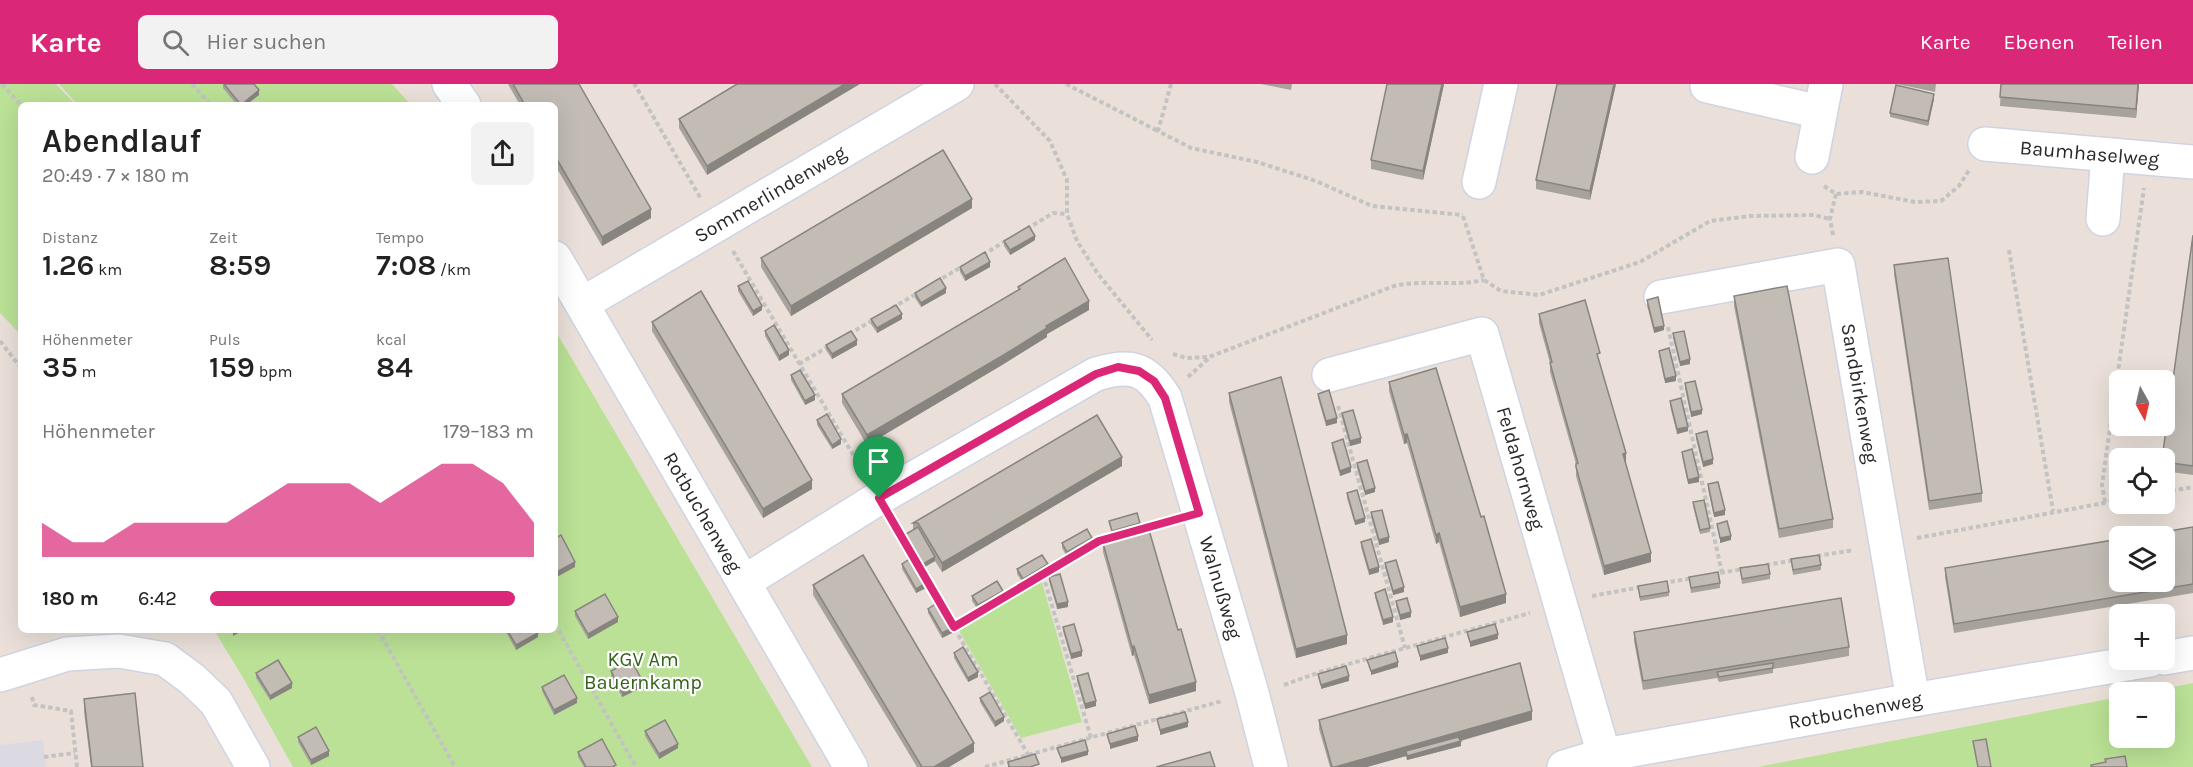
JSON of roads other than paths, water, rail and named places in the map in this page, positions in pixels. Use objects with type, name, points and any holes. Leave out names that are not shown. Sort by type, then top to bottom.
[{"type":"street","points":[[449,84],[462,102]]},
{"type":"street","name":"Sommerlindenweg","points":[[582,304],[957,84]]},
{"type":"street","points":[[1479,182],[1501,84]]},
{"type":"street","points":[[1707,86],[1823,98],[1812,157]]},
{"type":"street","name":"Baumhaselweg","points":[[1985,144],[2193,162]]},
{"type":"street","points":[[2103,219],[2108,154]]},
{"type":"street","name":"Rotbuchenweg","points":[[558,263],[851,767]]},
{"type":"street","name":"Sandbirkenweg","points":[[1663,306],[1838,265],[1913,700]]},
{"type":"street","name":"Feldahornweg","points":[[1329,375],[1482,334],[1604,755]]},
{"type":"street","name":"Walnußweg","points":[[744,582],[879,498],[1096,374],[1118,367],[1139,371],[1154,381],[1165,398],[1252,693],[1271,767]]},
{"type":"street","points":[[0,675],[67,654],[119,651],[165,659],[192,679],[216,702],[253,767]]},
{"type":"street","points":[[2175,655],[2193,653]]},
{"type":"street","name":"Rotbuchenweg","points":[[1564,767],[1604,755],[2109,667]]},
{"type":"park label","name":"KGV Am Bauernkamp","points":[[643,670]]}]
